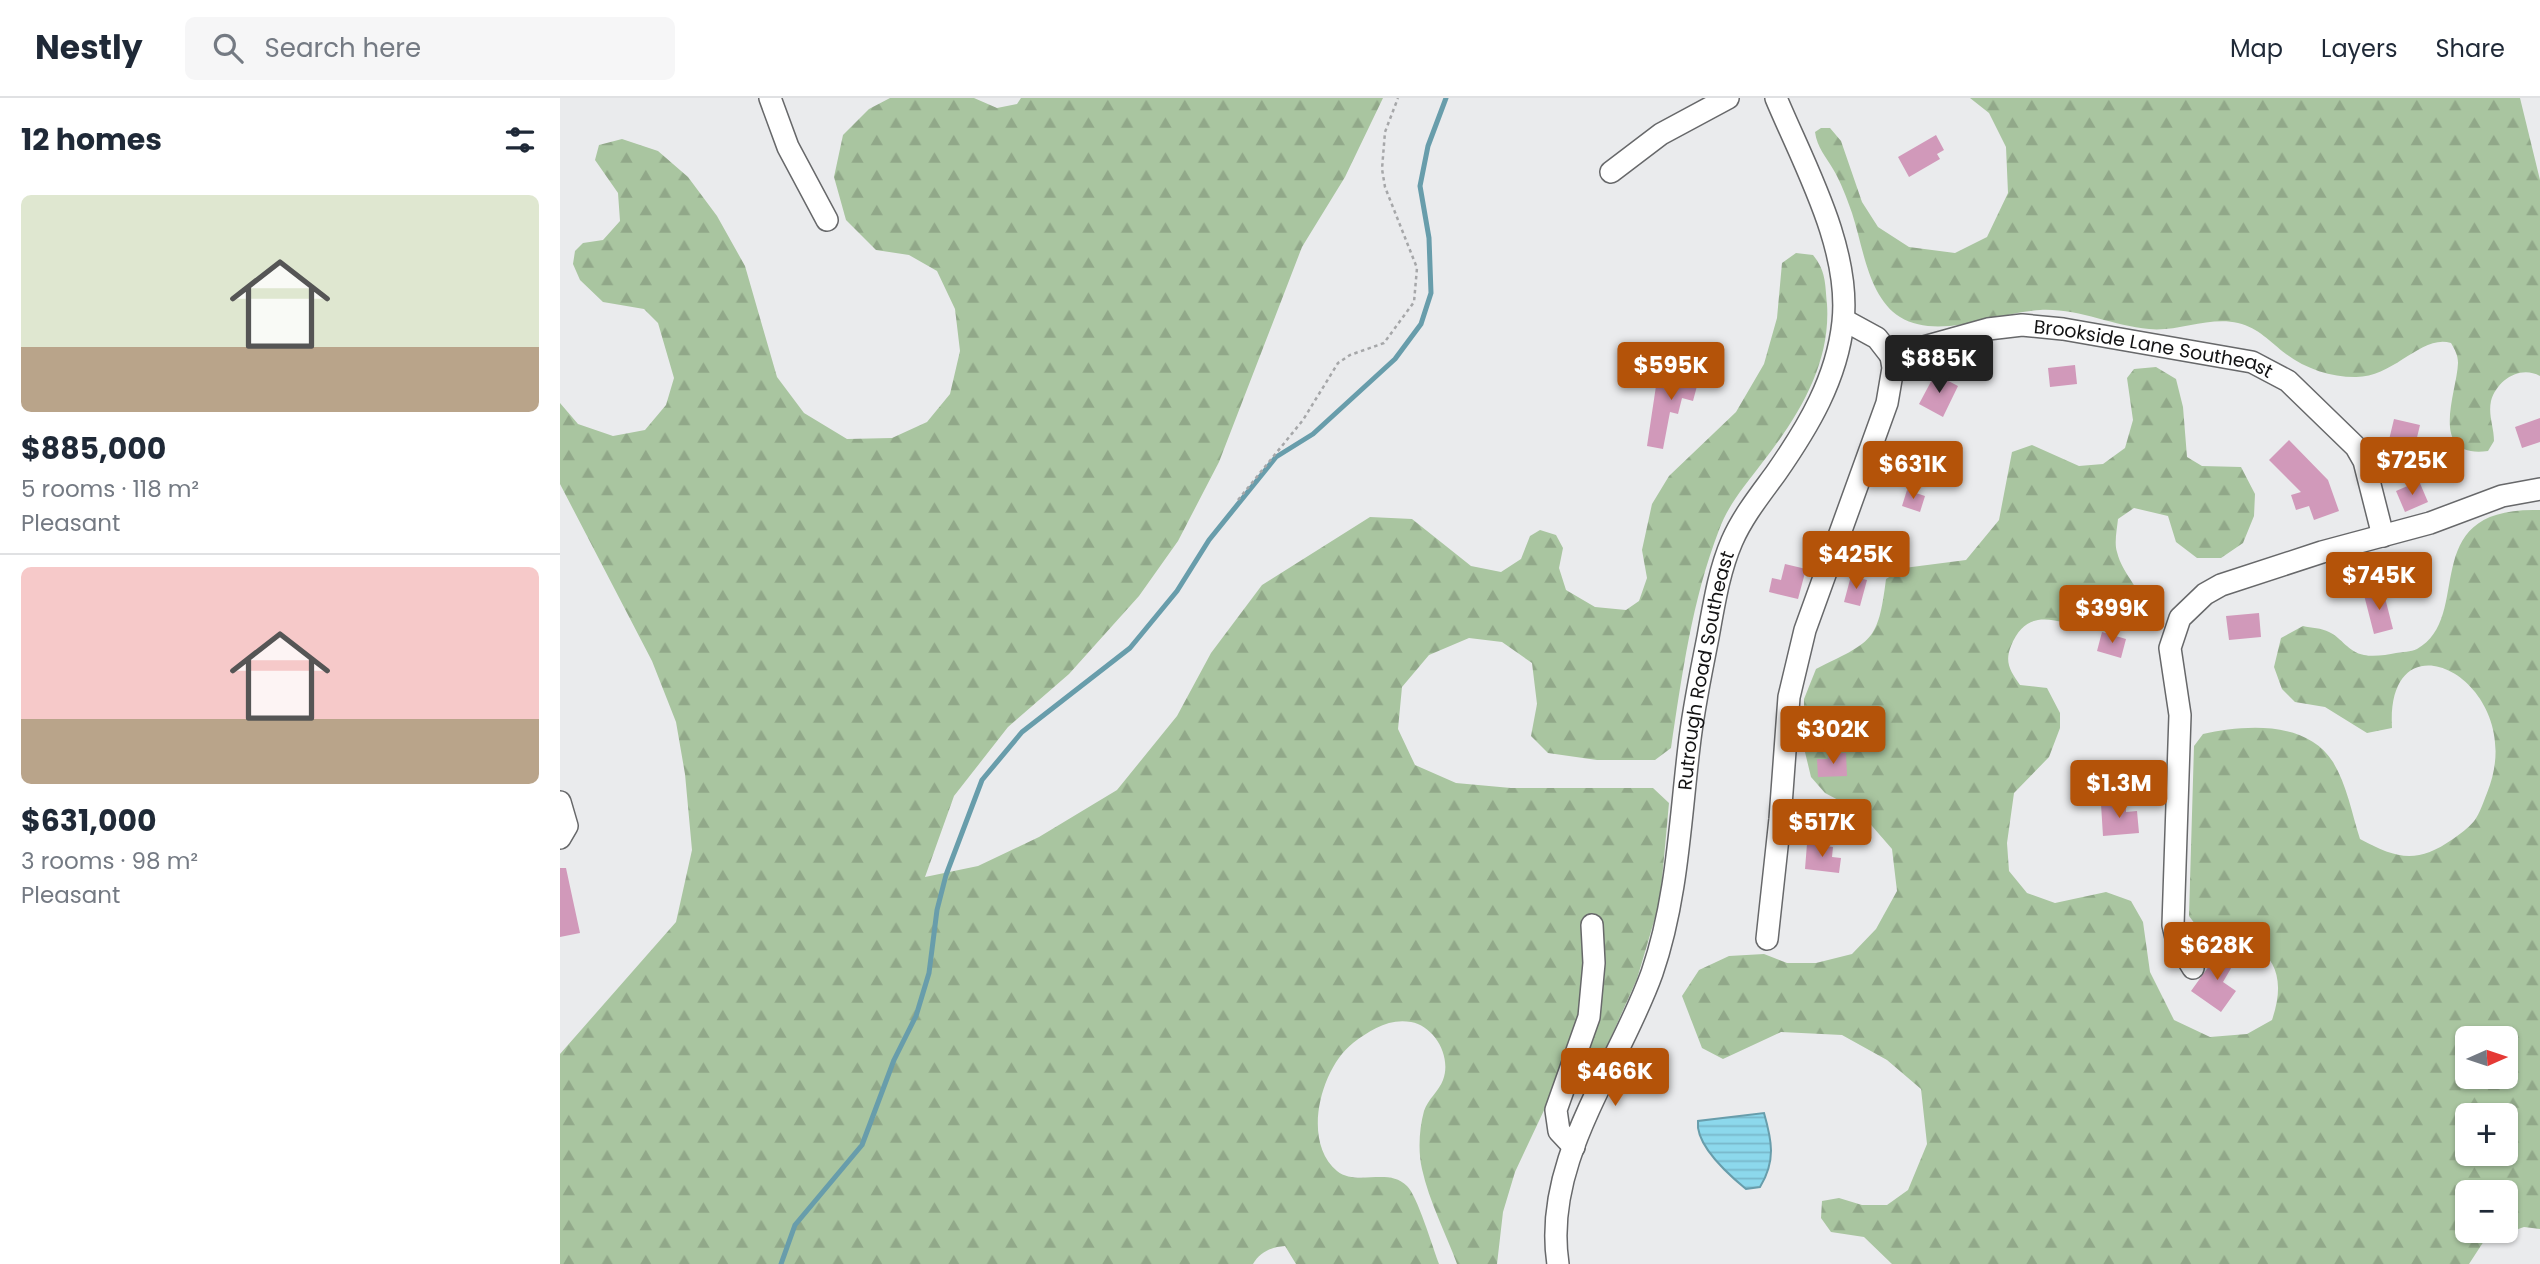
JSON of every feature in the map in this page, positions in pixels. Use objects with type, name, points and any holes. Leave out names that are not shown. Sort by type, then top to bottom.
[{"type":"street","points":[[770,98],[788,146],[827,220]]},
{"type":"street","points":[[1611,172],[1661,134],[1728,98]]},
{"type":"street","name":"Rutrough Road Southeast","points":[[1558,1264],[1555,1212],[1574,1147],[1629,1030],[1658,955],[1679,844],[1698,689],[1724,563],[1745,516],[1800,439],[1819,405],[1840,343],[1844,286],[1831,232],[1776,98]]},
{"type":"street","points":[[1767,939],[1780,820],[1789,697],[1805,630],[1888,403],[1892,376],[1891,356],[1877,338],[1843,320]]},
{"type":"street","name":"Brookside Lane Southeast","points":[[1891,356],[1988,329],[2022,325],[2063,329],[2252,362],[2288,381],[2356,447],[2368,473],[2383,536]]},
{"type":"street","points":[[2193,968],[2177,942],[2173,925],[2179,715],[2170,660],[2173,632],[2180,618],[2193,604],[2221,585],[2322,552],[2430,523],[2502,496],[2540,489]]},
{"type":"street","points":[[560,802],[567,826],[560,838]]},
{"type":"street","points":[[1574,1147],[1559,1131],[1556,1110],[1589,1017],[1594,963],[1592,925]]},
{"type":"path","points":[[1238,500],[1303,420],[1338,363],[1350,355],[1384,344],[1413,302],[1417,268],[1390,201],[1382,169],[1385,132],[1398,98]]},
{"type":"green space","points":[[890,98],[974,98],[997,108],[1017,104],[1021,98],[1383,98],[1345,177],[1302,247],[1219,462],[1178,541],[1139,596],[1069,674],[1008,727],[954,796],[925,877],[978,866],[1039,837],[1117,790],[1177,716],[1211,653],[1262,585],[1370,517],[1412,519],[1471,566],[1501,572],[1521,559],[1530,536],[1540,530],[1556,535],[1563,548],[1559,568],[1566,590],[1595,607],[1626,610],[1639,601],[1647,578],[1642,550],[1652,504],[1669,476],[1736,412],[1764,364],[1777,318],[1782,263],[1796,253],[1813,255],[1820,266],[1826,290],[1827,326],[1818,369],[1788,427],[1738,495],[1719,530],[1695,610],[1671,748],[1655,760],[1597,760],[1548,753],[1531,736],[1537,704],[1532,663],[1502,642],[1469,638],[1429,655],[1402,687],[1398,729],[1415,765],[1456,783],[1511,788],[1653,788],[1669,803],[1660,901],[1637,979],[1603,1055],[1554,1089],[1515,1172],[1503,1212],[1497,1264],[1457,1264],[1433,1205],[1421,1162],[1420,1133],[1426,1107],[1443,1080],[1445,1061],[1439,1044],[1427,1029],[1403,1021],[1387,1023],[1373,1030],[1342,1054],[1324,1087],[1318,1124],[1320,1142],[1326,1158],[1337,1171],[1354,1177],[1391,1178],[1407,1186],[1420,1210],[1439,1264],[1296,1264],[1285,1246],[1266,1251],[1253,1264],[560,1264],[560,1054],[676,922],[692,850],[685,774],[676,722],[652,661],[560,484],[560,403],[578,424],[613,436],[645,430],[666,405],[674,378],[658,323],[644,309],[603,302],[580,280],[573,264],[575,251],[583,243],[603,240],[620,221],[618,193],[595,160],[599,145],[622,139],[658,151],[688,177],[717,216],[745,266],[777,377],[804,413],[847,439],[892,438],[927,422],[950,394],[960,351],[955,309],[937,271],[909,255],[876,250],[846,220],[834,177],[843,135],[869,109]]},
{"type":"green space","points":[[1970,98],[2520,98],[2540,180],[2540,376],[2525,372],[2517,374],[2510,376],[2498,387],[2490,406],[2494,441],[2488,451],[2469,451],[2457,445],[2451,435],[2451,406],[2458,363],[2451,343],[2429,345],[2382,371],[2346,377],[2310,368],[2286,354],[2252,328],[2227,321],[2149,329],[2054,310],[2024,312],[1950,326],[1915,324],[1900,317],[1889,308],[1874,284],[1846,196],[1815,132],[1821,128],[1830,128],[1841,141],[1862,202],[1878,227],[1909,247],[1955,253],[1987,237],[2008,193],[2006,147],[1989,113]]},
{"type":"green space","points":[[2156,367],[2176,379],[2183,407],[2187,457],[2202,466],[2241,467],[2255,494],[2254,516],[2243,543],[2221,558],[2197,558],[2176,542],[2168,516],[2134,508],[2118,519],[2116,540],[2121,563],[2139,596],[2140,605],[2131,627],[2099,631],[2044,620],[2025,625],[2018,633],[2009,652],[2011,671],[2020,685],[2047,688],[2060,713],[2060,728],[2049,757],[2014,793],[2007,843],[2009,871],[2027,893],[2055,903],[2106,892],[2131,901],[2143,922],[2150,972],[2174,1020],[2210,1037],[2247,1034],[2272,1020],[2278,981],[2274,966],[2254,946],[2239,939],[2201,932],[2189,916],[2194,746],[2203,734],[2219,731],[2255,728],[2291,732],[2322,748],[2333,762],[2346,790],[2360,839],[2385,851],[2407,856],[2428,852],[2453,839],[2472,824],[2478,814],[2487,793],[2496,754],[2490,719],[2475,692],[2454,673],[2431,666],[2410,671],[2396,691],[2392,728],[2367,733],[2325,707],[2295,702],[2282,689],[2274,667],[2281,638],[2303,626],[2329,632],[2354,651],[2364,655],[2384,655],[2417,649],[2434,633],[2443,613],[2453,566],[2461,544],[2475,525],[2501,513],[2540,510],[2540,1229],[2518,1229],[2518,1180],[2455,1180],[2455,1243],[2483,1243],[2469,1264],[1892,1264],[1864,1237],[1831,1232],[1821,1218],[1822,1201],[1839,1198],[1862,1205],[1887,1205],[1908,1190],[1927,1144],[1921,1089],[1887,1060],[1842,1035],[1781,1032],[1723,1059],[1702,1048],[1682,996],[1699,970],[1729,956],[1764,954],[1787,963],[1816,963],[1852,954],[1876,929],[1897,891],[1892,849],[1859,811],[1825,793],[1811,777],[1804,748],[1804,699],[1816,669],[1869,638],[1880,616],[1886,579],[1904,568],[1966,560],[1999,520],[2012,452],[2032,445],[2079,466],[2103,464],[2125,448],[2133,420],[2127,378],[2134,369]]},
{"type":"water","points":[[1764,1113],[1771,1151],[1769,1168],[1760,1187],[1746,1189],[1707,1149],[1698,1121]]},
{"type":"building","points":[[1936,135],[1944,150],[1937,154],[1940,159],[1909,177],[1898,157]]},
{"type":"building","points":[[1674,363],[1701,371],[1693,401],[1682,398],[1678,414],[1670,412],[1663,449],[1647,446],[1656,386],[1667,389]]},
{"type":"building","points":[[2075,365],[2077,384],[2050,387],[2048,368]]},
{"type":"building","points":[[1935,374],[1958,386],[1943,417],[1919,404]]},
{"type":"building","points":[[2540,418],[2540,442],[2522,448],[2515,427]]},
{"type":"building","points":[[2394,419],[2420,425],[2414,450],[2388,444]]},
{"type":"building","points":[[2289,440],[2328,480],[2339,511],[2314,520],[2309,506],[2296,510],[2291,495],[2301,492],[2269,460]]},
{"type":"building","points":[[2419,481],[2428,502],[2405,512],[2396,491]]},
{"type":"building","points":[[1907,490],[1925,496],[1920,512],[1902,506]]},
{"type":"building","points":[[1785,564],[1806,569],[1798,599],[1769,592],[1772,578],[1781,580]]},
{"type":"building","points":[[1851,576],[1867,580],[1860,606],[1844,602]]},
{"type":"building","points":[[2383,590],[2393,629],[2374,634],[2364,595]]},
{"type":"building","points":[[2259,613],[2261,637],[2229,640],[2226,616]]},
{"type":"building","points":[[2102,632],[2126,639],[2121,658],[2097,651]]},
{"type":"building","points":[[1828,753],[1846,753],[1847,776],[1818,777],[1817,759],[1828,759]]},
{"type":"building","points":[[2126,802],[2126,812],[2137,811],[2139,833],[2103,836],[2101,804]]},
{"type":"building","points":[[1807,844],[1833,847],[1832,857],[1841,858],[1839,873],[1805,869]]},
{"type":"building","points":[[560,868],[566,868],[580,933],[560,937]]},
{"type":"building","points":[[2222,948],[2237,958],[2223,982],[2236,991],[2221,1012],[2191,991]]},
{"type":"waterway","points":[[781,1264],[795,1225],[862,1145],[894,1060],[916,1016],[929,973],[937,910],[946,875],[982,780],[1022,732],[1130,648],[1177,591],[1209,540],[1276,457],[1313,434],[1395,359],[1421,324],[1431,293],[1429,238],[1420,186],[1428,146],[1446,98]]}]
